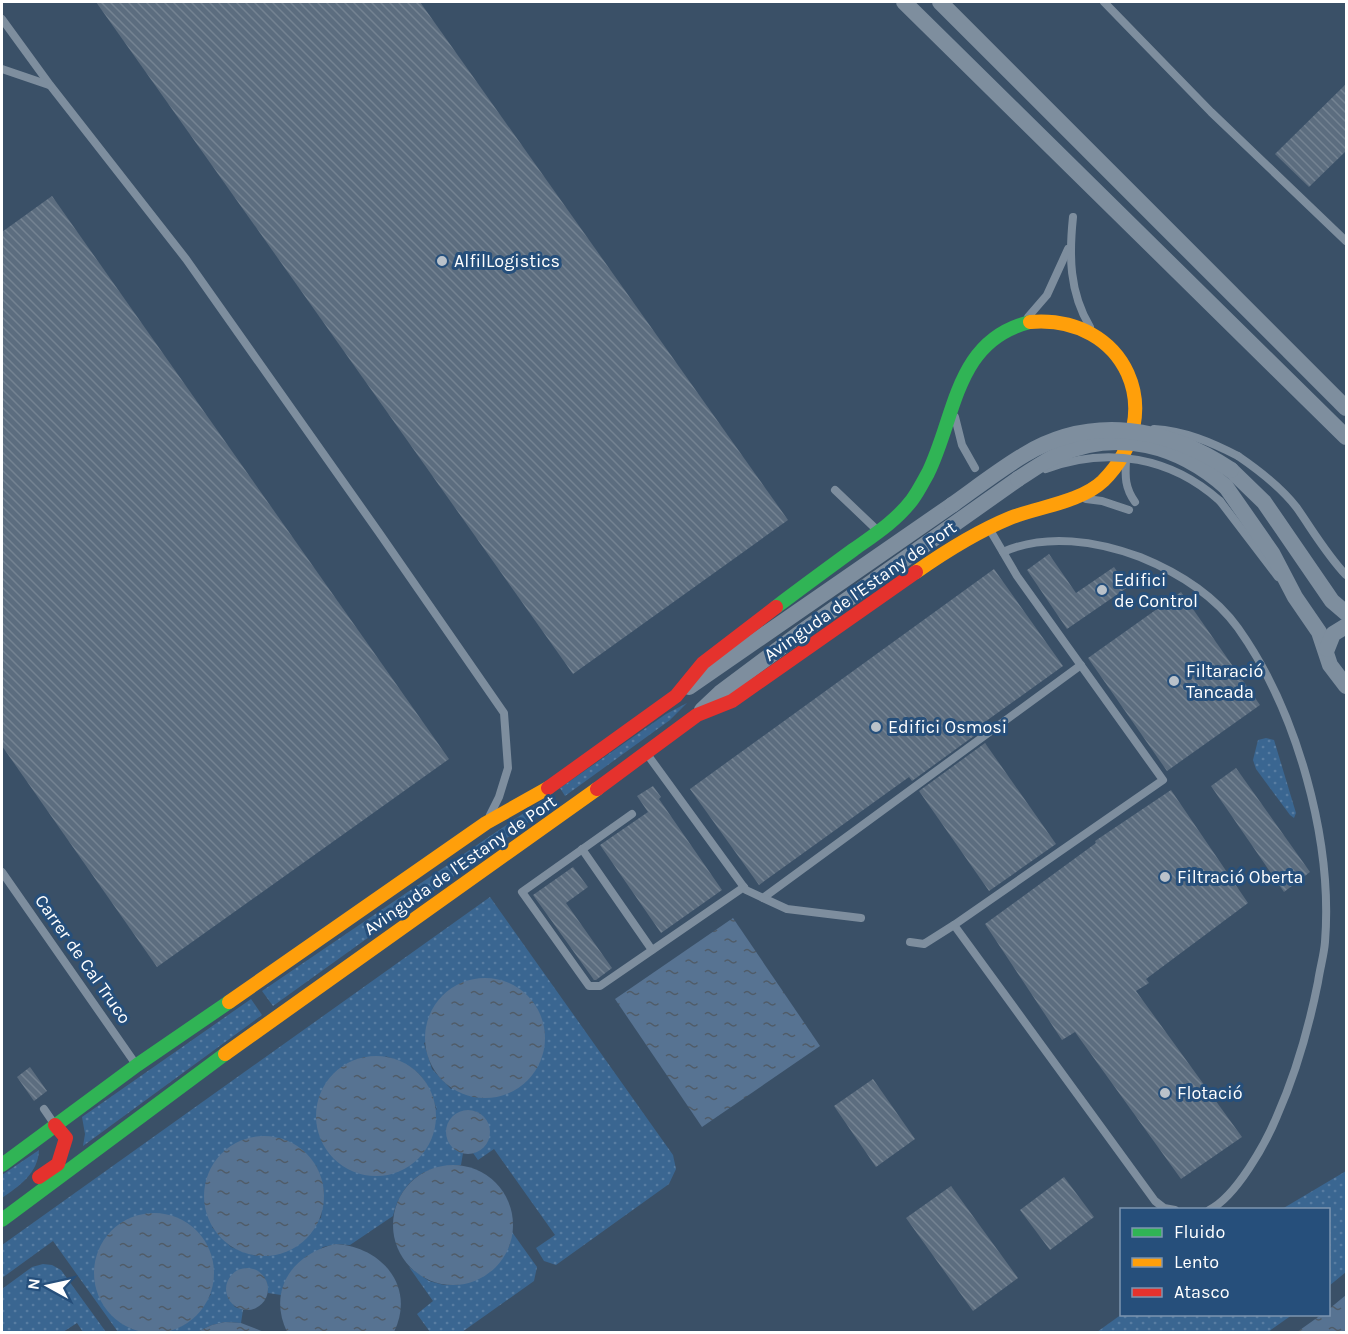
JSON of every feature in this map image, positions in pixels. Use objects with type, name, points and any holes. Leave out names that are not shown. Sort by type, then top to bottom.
[{"type":"street","points":[[904,2],[1347,437]]},
{"type":"street","points":[[940,2],[1347,408]]},
{"type":"street","name":"Avinguda de l'Estany de Port","points":[[2,1165],[136,1065],[348,921],[486,823],[550,787],[676,696],[704,663],[802,587],[880,532],[902,511],[920,488],[936,456],[957,390],[974,357],[996,337],[1032,322],[1059,323],[1084,329],[1097,336],[1124,365],[1134,392],[1135,422],[1126,451],[1103,481],[1093,489],[989,527],[957,543],[732,701],[697,715],[569,810],[273,1019],[2,1220]]},
{"type":"street","points":[[697,715],[729,686],[958,511],[1010,464],[1042,446],[1076,435],[1127,429],[1234,463],[1264,502],[1332,601],[1347,613]]},
{"type":"street","points":[[676,696],[958,511],[1056,456],[1070,450],[1102,444],[1130,443],[1156,447],[1180,456],[1206,471],[1272,553],[1295,597],[1319,632],[1327,649]]},
{"type":"street","points":[[1347,626],[1333,634],[1327,649],[1327,657],[1341,673],[1347,686]]},
{"type":"street","points":[[2,1204],[58,1164],[66,1138],[55,1125]]},
{"type":"lane","points":[[1104,2],[1211,112],[1347,241]]},
{"type":"lane","points":[[2,19],[50,85],[186,259],[504,713],[508,768],[500,797],[486,823]]},
{"type":"lane","points":[[2,69],[50,85]]},
{"type":"lane","points":[[1073,217],[1070,246],[1074,292],[1084,317],[1097,336]]},
{"type":"lane","points":[[1019,326],[1047,295],[1070,246]]},
{"type":"lane","points":[[957,390],[955,412],[958,432],[965,452],[975,468]]},
{"type":"lane","points":[[1068,500],[1092,499],[1132,506],[1125,478],[1126,451]]},
{"type":"lane","points":[[1234,463],[1266,476],[1287,497],[1330,558],[1347,575]]},
{"type":"lane","points":[[835,490],[880,532]]},
{"type":"lane","points":[[910,942],[924,944],[1163,780],[1017,576],[989,527]]},
{"type":"lane","points":[[1003,552],[1031,542],[1087,543],[1118,549],[1147,560],[1185,579],[1212,601],[1237,627],[1284,711],[1305,772],[1320,833],[1326,897],[1325,943],[1312,1011],[1289,1090],[1268,1138],[1225,1200],[1211,1208]]},
{"type":"lane","points":[[763,898],[1081,665]]},
{"type":"lane","points":[[646,753],[744,887],[787,909],[861,918]]},
{"type":"lane","points":[[632,814],[522,891],[589,986],[600,986],[744,887]]},
{"type":"lane","points":[[582,849],[652,950]]},
{"type":"lane","name":"Carrer de Cal Truco","points":[[2,872],[136,1065]]},
{"type":"lane","points":[[954,924],[1155,1201],[1164,1208]]},
{"type":"lane","points":[[44,1109],[55,1125]]},
{"type":"shaded area","points":[[687,703],[670,720],[565,796],[560,788],[666,714]]},
{"type":"shaded area","points":[[1266,738],[1274,740],[1296,813],[1294,818],[1256,769],[1253,760],[1258,740]]},
{"type":"shaded area","points":[[549,796],[554,804],[273,1006],[262,991]]},
{"type":"shaded area","points":[[490,897],[673,1155],[676,1169],[669,1184],[556,1265],[544,1261],[536,1248],[555,1235],[494,1149],[478,1160],[473,1153],[475,1153],[481,1114],[471,1111],[462,1112],[454,1116],[447,1131],[454,1147],[463,1153],[461,1165],[436,1168],[417,1177],[402,1193],[393,1216],[350,1245],[336,1244],[323,1247],[284,1284],[281,1295],[268,1293],[264,1277],[227,1296],[235,1307],[243,1310],[241,1323],[225,1322],[197,1332],[151,1332],[172,1329],[187,1323],[211,1294],[121,1323],[144,1332],[118,1332],[53,1241],[2,1278],[2,1245]],"holes":[[[518,988],[536,1007],[545,1033],[451,1089],[432,1069],[424,1043]],[[385,1056],[406,1065],[420,1075],[429,1089],[437,1110]],[[316,1165],[324,1191],[321,1218],[256,1256],[231,1247],[212,1227]]]},
{"type":"shaded area","points":[[251,999],[262,1015],[83,1146],[85,1134],[82,1117]]},
{"type":"shaded area","points":[[39,1150],[31,1173],[21,1184],[2,1198],[2,1175]]},
{"type":"shaded area","points":[[1346,1171],[1346,1272],[1330,1285],[1330,1208],[1284,1208]]},
{"type":"shaded area","points":[[512,1232],[537,1267],[534,1281],[462,1332],[430,1332],[417,1314],[433,1301],[409,1267],[429,1281],[444,1285],[458,1285],[509,1247]]},
{"type":"shaded area","points":[[43,1264],[52,1265],[61,1270],[106,1332],[83,1332],[77,1323],[63,1332],[2,1332],[2,1289],[32,1267]]},
{"type":"shaded area","points":[[1120,1315],[1291,1316],[1268,1332],[1097,1332]]},
{"type":"water","points":[[733,918],[820,1046],[702,1127],[615,999]]},
{"type":"water","points":[[485,978],[508,983],[527,996],[540,1015],[545,1038],[540,1061],[527,1080],[508,1093],[485,1098],[462,1093],[443,1080],[430,1061],[425,1038],[430,1015],[443,996],[462,983]]},
{"type":"water","points":[[376,1056],[399,1061],[418,1074],[431,1093],[436,1116],[431,1139],[418,1158],[399,1171],[376,1176],[353,1171],[334,1158],[321,1139],[316,1116],[321,1093],[334,1074],[353,1061]]},
{"type":"water","points":[[468,1110],[484,1116],[490,1132],[484,1148],[468,1154],[452,1148],[446,1132],[452,1116]]},
{"type":"water","points":[[264,1136],[287,1141],[306,1154],[319,1173],[324,1196],[319,1219],[306,1238],[287,1251],[264,1256],[241,1251],[222,1238],[209,1219],[204,1196],[209,1173],[222,1154],[241,1141]]},
{"type":"water","points":[[453,1165],[476,1169],[496,1182],[509,1202],[513,1225],[509,1248],[496,1268],[476,1281],[453,1285],[430,1281],[410,1268],[397,1248],[393,1225],[397,1202],[410,1182],[430,1169]]},
{"type":"water","points":[[154,1213],[177,1218],[196,1231],[209,1250],[214,1273],[209,1296],[196,1315],[177,1328],[154,1333],[131,1328],[112,1315],[99,1296],[94,1273],[99,1250],[112,1231],[131,1218]]},
{"type":"water","points":[[336,1244],[368,1253],[390,1272],[401,1300],[400,1315],[394,1332],[287,1332],[280,1302],[282,1288],[288,1276],[307,1256]]},
{"type":"water","points":[[247,1268],[262,1274],[268,1289],[262,1304],[247,1310],[232,1304],[226,1289],[232,1274]]},
{"type":"water","points":[[1346,1295],[1346,1332],[1297,1332],[1320,1316],[1330,1316],[1330,1308]]},
{"type":"water","points":[[225,1322],[241,1323],[264,1332],[197,1332]]},
{"type":"building","name":"AlfilLogistics","points":[[96,2],[420,2],[788,520],[573,674]]},
{"type":"building","points":[[1347,83],[1347,150],[1309,187],[1275,154]]},
{"type":"building","points":[[52,196],[449,759],[157,967],[2,746],[2,232]]},
{"type":"building","name":"Edifici de Control","points":[[1049,554],[1076,593],[1114,567],[1128,587],[1067,629],[1027,570]]},
{"type":"building","name":"Edifici Osmosi","points":[[994,569],[1063,666],[975,729],[978,733],[912,781],[909,777],[759,885],[690,789]]},
{"type":"building","name":"Filtaració Tancada","points":[[1181,592],[1260,705],[1167,771],[1088,658]]},
{"type":"building","points":[[985,743],[1056,844],[989,891],[919,791]]},
{"type":"building","points":[[1236,768],[1310,872],[1284,892],[1211,786]]},
{"type":"building","points":[[653,786],[661,797],[659,799],[722,890],[661,933],[600,845],[648,812],[637,796]]},
{"type":"building","points":[[1171,790],[1248,903],[1146,979],[1149,983],[1136,991],[1242,1137],[1181,1179],[1075,1032],[1062,1040],[985,924],[1096,843],[1095,841]]},
{"type":"building","points":[[573,867],[588,887],[566,903],[612,968],[596,980],[533,895]]},
{"type":"building","points":[[30,1067],[47,1091],[34,1101],[17,1077]]},
{"type":"building","points":[[873,1079],[915,1139],[876,1167],[834,1106]]},
{"type":"building","points":[[1064,1177],[1094,1217],[1050,1250],[1020,1210]]},
{"type":"building","points":[[951,1186],[1018,1278],[973,1311],[906,1218]]},
{"type":"traffic: fast","points":[[776,607],[906,508],[928,473],[961,383],[972,363],[986,345],[1005,331],[1030,322]]},
{"type":"traffic: fast","points":[[2,1165],[137,1065],[229,1002]]},
{"type":"traffic: fast","points":[[2,1220],[225,1054]]},
{"type":"traffic: slow","points":[[916,572],[961,542],[997,523],[1071,499],[1094,488],[1103,481],[1123,455],[1133,427],[1135,399],[1128,373],[1113,351],[1091,334],[1063,324],[1030,322]]},
{"type":"traffic: slow","points":[[229,1002],[486,823],[548,788]]},
{"type":"traffic: slow","points":[[225,1054],[597,789]]},
{"type":"traffic: jam","points":[[597,789],[697,715],[732,701],[916,572]]},
{"type":"traffic: jam","points":[[548,788],[676,696],[703,663],[776,607]]},
{"type":"traffic: jam","points":[[39,1177],[58,1164],[66,1138],[55,1125]]},
{"type":"place","name":"AlfilLogistics","points":[[442,261]]},
{"type":"place","name":"Edifici de Control","points":[[1102,590]]},
{"type":"place","name":"Filtaració Tancada","points":[[1174,681]]},
{"type":"place","name":"Edifici Osmosi","points":[[876,727]]},
{"type":"place","name":"Filtració Oberta","points":[[1165,877]]},
{"type":"place","name":"Flotació","points":[[1165,1093]]}]
